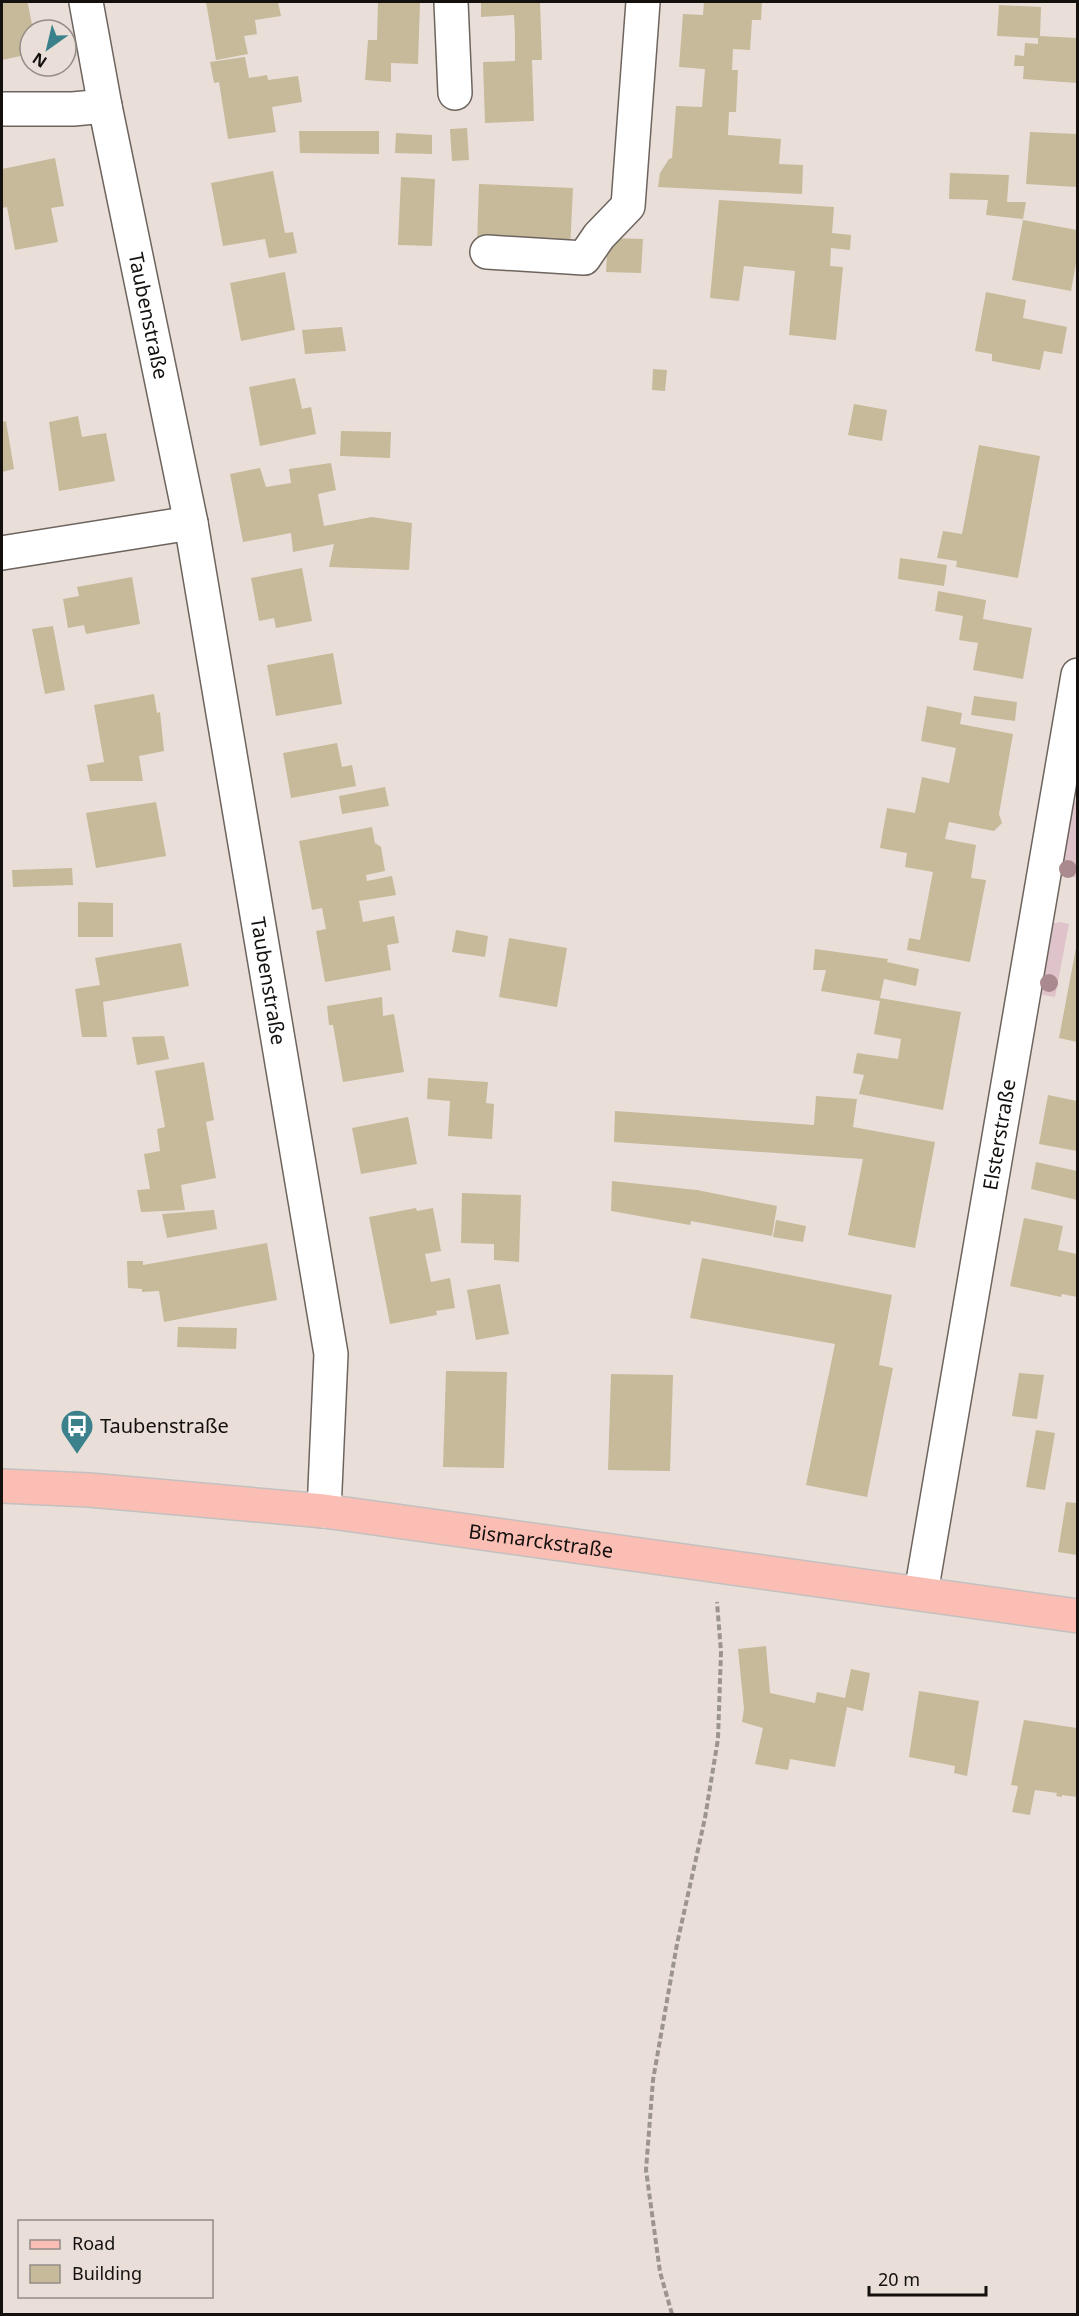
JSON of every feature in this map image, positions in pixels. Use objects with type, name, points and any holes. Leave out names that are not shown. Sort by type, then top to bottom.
[{"type":"main road","name":"Bismarckstraße","points":[[2,1486],[89,1490],[324,1511],[1077,1616]]},
{"type":"street","name":"Taubenstraße","points":[[86,2],[105,106],[191,523],[331,1354],[324,1511]]},
{"type":"street","points":[[451,2],[455,93]]},
{"type":"street","points":[[487,252],[584,258],[599,236],[628,206],[643,2]]},
{"type":"street","points":[[2,109],[73,109],[105,106]]},
{"type":"street","points":[[2,553],[191,523]]},
{"type":"street","name":"Elsterstraße","points":[[921,1593],[1077,675]]},
{"type":"path","points":[[672,2314],[660,2272],[646,2169],[653,2080],[677,1944],[705,1818],[718,1739],[722,1652],[717,1603],[723,1565]]},
{"type":"shaded area","points":[[1077,800],[1077,878],[1061,872],[1072,805]]},
{"type":"shaded area","points":[[1059,922],[1069,924],[1055,997],[1043,995],[1039,989],[1052,924]]},
{"type":"building","points":[[2,2],[25,2],[28,4],[31,18],[18,18],[18,57],[2,60]]},
{"type":"building","points":[[206,2],[278,2],[281,16],[255,20],[257,34],[244,36],[248,54],[216,60]]},
{"type":"building","points":[[378,2],[420,2],[418,64],[391,63],[391,82],[365,80],[368,40],[377,40]]},
{"type":"building","points":[[481,2],[540,2],[542,60],[532,60],[534,121],[485,123],[483,62],[515,61],[515,37],[514,15],[481,17]]},
{"type":"building","points":[[704,2],[762,2],[761,20],[752,20],[750,50],[733,49],[732,70],[738,70],[736,112],[729,112],[728,135],[781,139],[779,164],[803,165],[802,194],[658,187],[660,173],[672,158],[676,106],[702,107],[705,69],[679,67],[683,14],[703,15]]},
{"type":"building","points":[[999,5],[1041,7],[1040,36],[1077,38],[1077,83],[1023,79],[1024,66],[1014,66],[1015,55],[1024,56],[1025,43],[1038,44],[1038,38],[997,36]]},
{"type":"building","points":[[245,57],[249,78],[267,75],[268,80],[298,76],[302,102],[272,107],[276,132],[228,139],[219,82],[214,83],[210,62]]},
{"type":"building","points":[[467,128],[469,160],[452,161],[450,129]]},
{"type":"building","points":[[299,131],[379,131],[379,154],[300,153]]},
{"type":"building","points":[[1030,132],[1077,134],[1077,187],[1026,184]]},
{"type":"building","points":[[396,133],[432,135],[432,154],[395,153]]},
{"type":"building","points":[[55,158],[64,206],[51,208],[58,242],[15,250],[7,207],[2,208],[2,169]]},
{"type":"building","points":[[273,171],[285,233],[293,232],[297,253],[269,258],[265,239],[223,246],[211,183]]},
{"type":"building","points":[[950,173],[1009,175],[1007,202],[1026,202],[1023,219],[986,215],[988,200],[949,199]]},
{"type":"building","points":[[401,177],[435,179],[432,246],[398,245]]},
{"type":"building","points":[[479,184],[573,188],[570,250],[477,245]]},
{"type":"building","points":[[719,200],[834,207],[832,233],[851,235],[850,250],[831,248],[830,266],[843,267],[836,340],[789,335],[795,271],[744,266],[739,301],[710,298]]},
{"type":"building","points":[[1023,220],[1077,230],[1077,258],[1071,291],[1012,280]]},
{"type":"building","points":[[608,238],[643,239],[641,273],[606,272]]},
{"type":"building","points":[[285,272],[295,330],[241,341],[230,283]]},
{"type":"building","points":[[986,292],[1026,300],[1023,318],[1067,327],[1062,354],[1044,351],[1040,370],[992,361],[992,354],[975,351]]},
{"type":"building","points":[[342,327],[346,351],[305,354],[302,330]]},
{"type":"building","points":[[653,369],[667,370],[665,391],[652,390]]},
{"type":"building","points":[[295,378],[302,409],[311,407],[316,434],[260,446],[249,387]]},
{"type":"building","points":[[854,404],[887,410],[882,441],[848,435]]},
{"type":"building","points":[[78,416],[82,437],[106,433],[115,481],[59,491],[49,422]]},
{"type":"building","points":[[6,421],[14,469],[2,472],[2,422]]},
{"type":"building","points":[[341,431],[391,432],[390,458],[340,456]]},
{"type":"building","points":[[979,445],[1040,456],[1018,578],[956,567],[957,561],[937,558],[943,531],[962,534]]},
{"type":"building","points":[[331,463],[336,490],[318,494],[324,526],[372,517],[412,523],[409,570],[329,567],[334,544],[293,552],[291,533],[243,542],[230,474],[260,468],[266,487],[291,483],[289,469]]},
{"type":"building","points":[[900,558],[947,565],[944,586],[898,579]]},
{"type":"building","points":[[302,568],[312,621],[276,628],[274,618],[259,621],[251,578]]},
{"type":"building","points":[[132,577],[140,624],[86,634],[84,625],[68,628],[63,599],[79,596],[77,587]]},
{"type":"building","points":[[938,591],[986,600],[983,619],[1032,628],[1023,679],[973,670],[978,643],[959,640],[963,616],[935,611]]},
{"type":"building","points":[[53,626],[65,690],[45,694],[32,629]]},
{"type":"building","points":[[333,653],[342,704],[276,716],[267,665]]},
{"type":"building","points":[[154,694],[157,713],[160,712],[164,751],[139,756],[143,781],[90,781],[87,765],[104,762],[94,705]]},
{"type":"building","points":[[974,696],[1017,702],[1015,721],[971,715]]},
{"type":"building","points":[[927,706],[962,713],[960,724],[1013,734],[999,814],[1002,823],[994,831],[949,822],[945,839],[976,845],[971,878],[986,880],[970,962],[907,950],[909,938],[920,940],[933,872],[905,867],[907,853],[880,848],[887,808],[915,813],[922,777],[949,783],[956,748],[921,741]]},
{"type":"building","points":[[337,743],[342,767],[352,765],[356,786],[291,798],[283,753]]},
{"type":"building","points":[[385,787],[389,806],[342,814],[339,796]]},
{"type":"building","points":[[156,802],[166,856],[96,868],[86,813]]},
{"type":"building","points":[[372,827],[375,843],[381,847],[385,871],[366,875],[367,881],[392,876],[396,895],[359,901],[363,922],[394,916],[399,943],[387,945],[391,970],[325,982],[316,931],[326,929],[322,908],[312,910],[299,841]]},
{"type":"building","points":[[72,868],[73,885],[13,887],[12,870]]},
{"type":"building","points":[[78,902],[113,903],[113,937],[78,937]]},
{"type":"building","points":[[456,930],[488,936],[485,957],[452,952]]},
{"type":"building","points":[[509,938],[567,948],[557,1007],[499,997]]},
{"type":"building","points":[[181,943],[189,986],[103,1002],[107,1037],[82,1037],[75,989],[100,985],[95,958]]},
{"type":"building","points":[[815,949],[888,959],[887,962],[919,969],[916,986],[884,979],[880,998],[961,1012],[943,1110],[859,1094],[864,1075],[853,1073],[857,1053],[898,1059],[901,1039],[874,1034],[880,1001],[821,991],[826,970],[813,970]]},
{"type":"building","points":[[1077,949],[1077,1042],[1059,1038]]},
{"type":"building","points":[[382,997],[383,1016],[394,1014],[404,1072],[343,1082],[333,1025],[329,1025],[327,1006]]},
{"type":"building","points":[[164,1036],[169,1059],[137,1065],[132,1037]]},
{"type":"building","points":[[204,1062],[214,1120],[206,1122],[216,1178],[181,1185],[185,1210],[141,1212],[137,1190],[150,1189],[144,1154],[160,1151],[157,1129],[165,1127],[155,1071]]},
{"type":"building","points":[[428,1078],[488,1082],[486,1103],[494,1104],[492,1139],[448,1136],[450,1101],[427,1099]]},
{"type":"building","points":[[1048,1095],[1077,1101],[1077,1151],[1039,1144]]},
{"type":"building","points":[[816,1096],[857,1099],[853,1127],[935,1142],[915,1248],[848,1235],[863,1159],[614,1142],[615,1111],[814,1125]]},
{"type":"building","points":[[408,1117],[417,1164],[361,1174],[352,1128]]},
{"type":"building","points":[[1036,1162],[1077,1171],[1077,1200],[1031,1189]]},
{"type":"building","points":[[612,1181],[697,1190],[777,1206],[772,1236],[691,1221],[690,1225],[611,1211]]},
{"type":"building","points":[[462,1193],[521,1195],[519,1262],[494,1260],[494,1244],[461,1243]]},
{"type":"building","points":[[416,1208],[417,1211],[433,1208],[441,1251],[425,1254],[431,1282],[450,1278],[455,1308],[436,1311],[437,1315],[390,1324],[369,1217]]},
{"type":"building","points":[[214,1210],[217,1229],[167,1238],[162,1214]]},
{"type":"building","points":[[1024,1218],[1063,1226],[1058,1250],[1077,1254],[1077,1297],[1062,1294],[1061,1297],[1010,1286]]},
{"type":"building","points":[[776,1220],[806,1226],[803,1242],[773,1237]]},
{"type":"building","points":[[267,1243],[277,1300],[164,1322],[159,1291],[142,1292],[142,1289],[128,1288],[127,1261],[143,1261],[143,1265]]},
{"type":"building","points":[[702,1258],[892,1295],[879,1365],[893,1368],[867,1497],[806,1485],[835,1344],[690,1318]]},
{"type":"building","points":[[500,1284],[509,1334],[476,1340],[467,1290]]},
{"type":"building","points":[[178,1327],[237,1328],[236,1349],[177,1347]]},
{"type":"building","points":[[446,1371],[507,1372],[504,1468],[443,1467]]},
{"type":"building","points":[[1019,1373],[1044,1375],[1037,1419],[1012,1416]]},
{"type":"building","points":[[611,1374],[673,1375],[670,1471],[608,1470]]},
{"type":"building","points":[[1036,1430],[1055,1433],[1045,1490],[1026,1487]]},
{"type":"building","points":[[1066,1502],[1077,1503],[1077,1555],[1058,1552]]},
{"type":"building","points":[[766,1646],[770,1693],[815,1703],[817,1692],[845,1698],[851,1669],[870,1673],[863,1711],[847,1707],[835,1767],[790,1759],[788,1770],[755,1764],[763,1728],[742,1722],[744,1709],[738,1649]]},
{"type":"building","points":[[919,1691],[979,1701],[967,1776],[954,1773],[955,1766],[909,1757]]},
{"type":"building","points":[[1024,1720],[1077,1728],[1077,1797],[1056,1796],[1057,1793],[1035,1790],[1030,1815],[1012,1812],[1018,1786],[1011,1785]]},
{"type":"place","name":"Taubenstraße","points":[[77,1455]]}]
